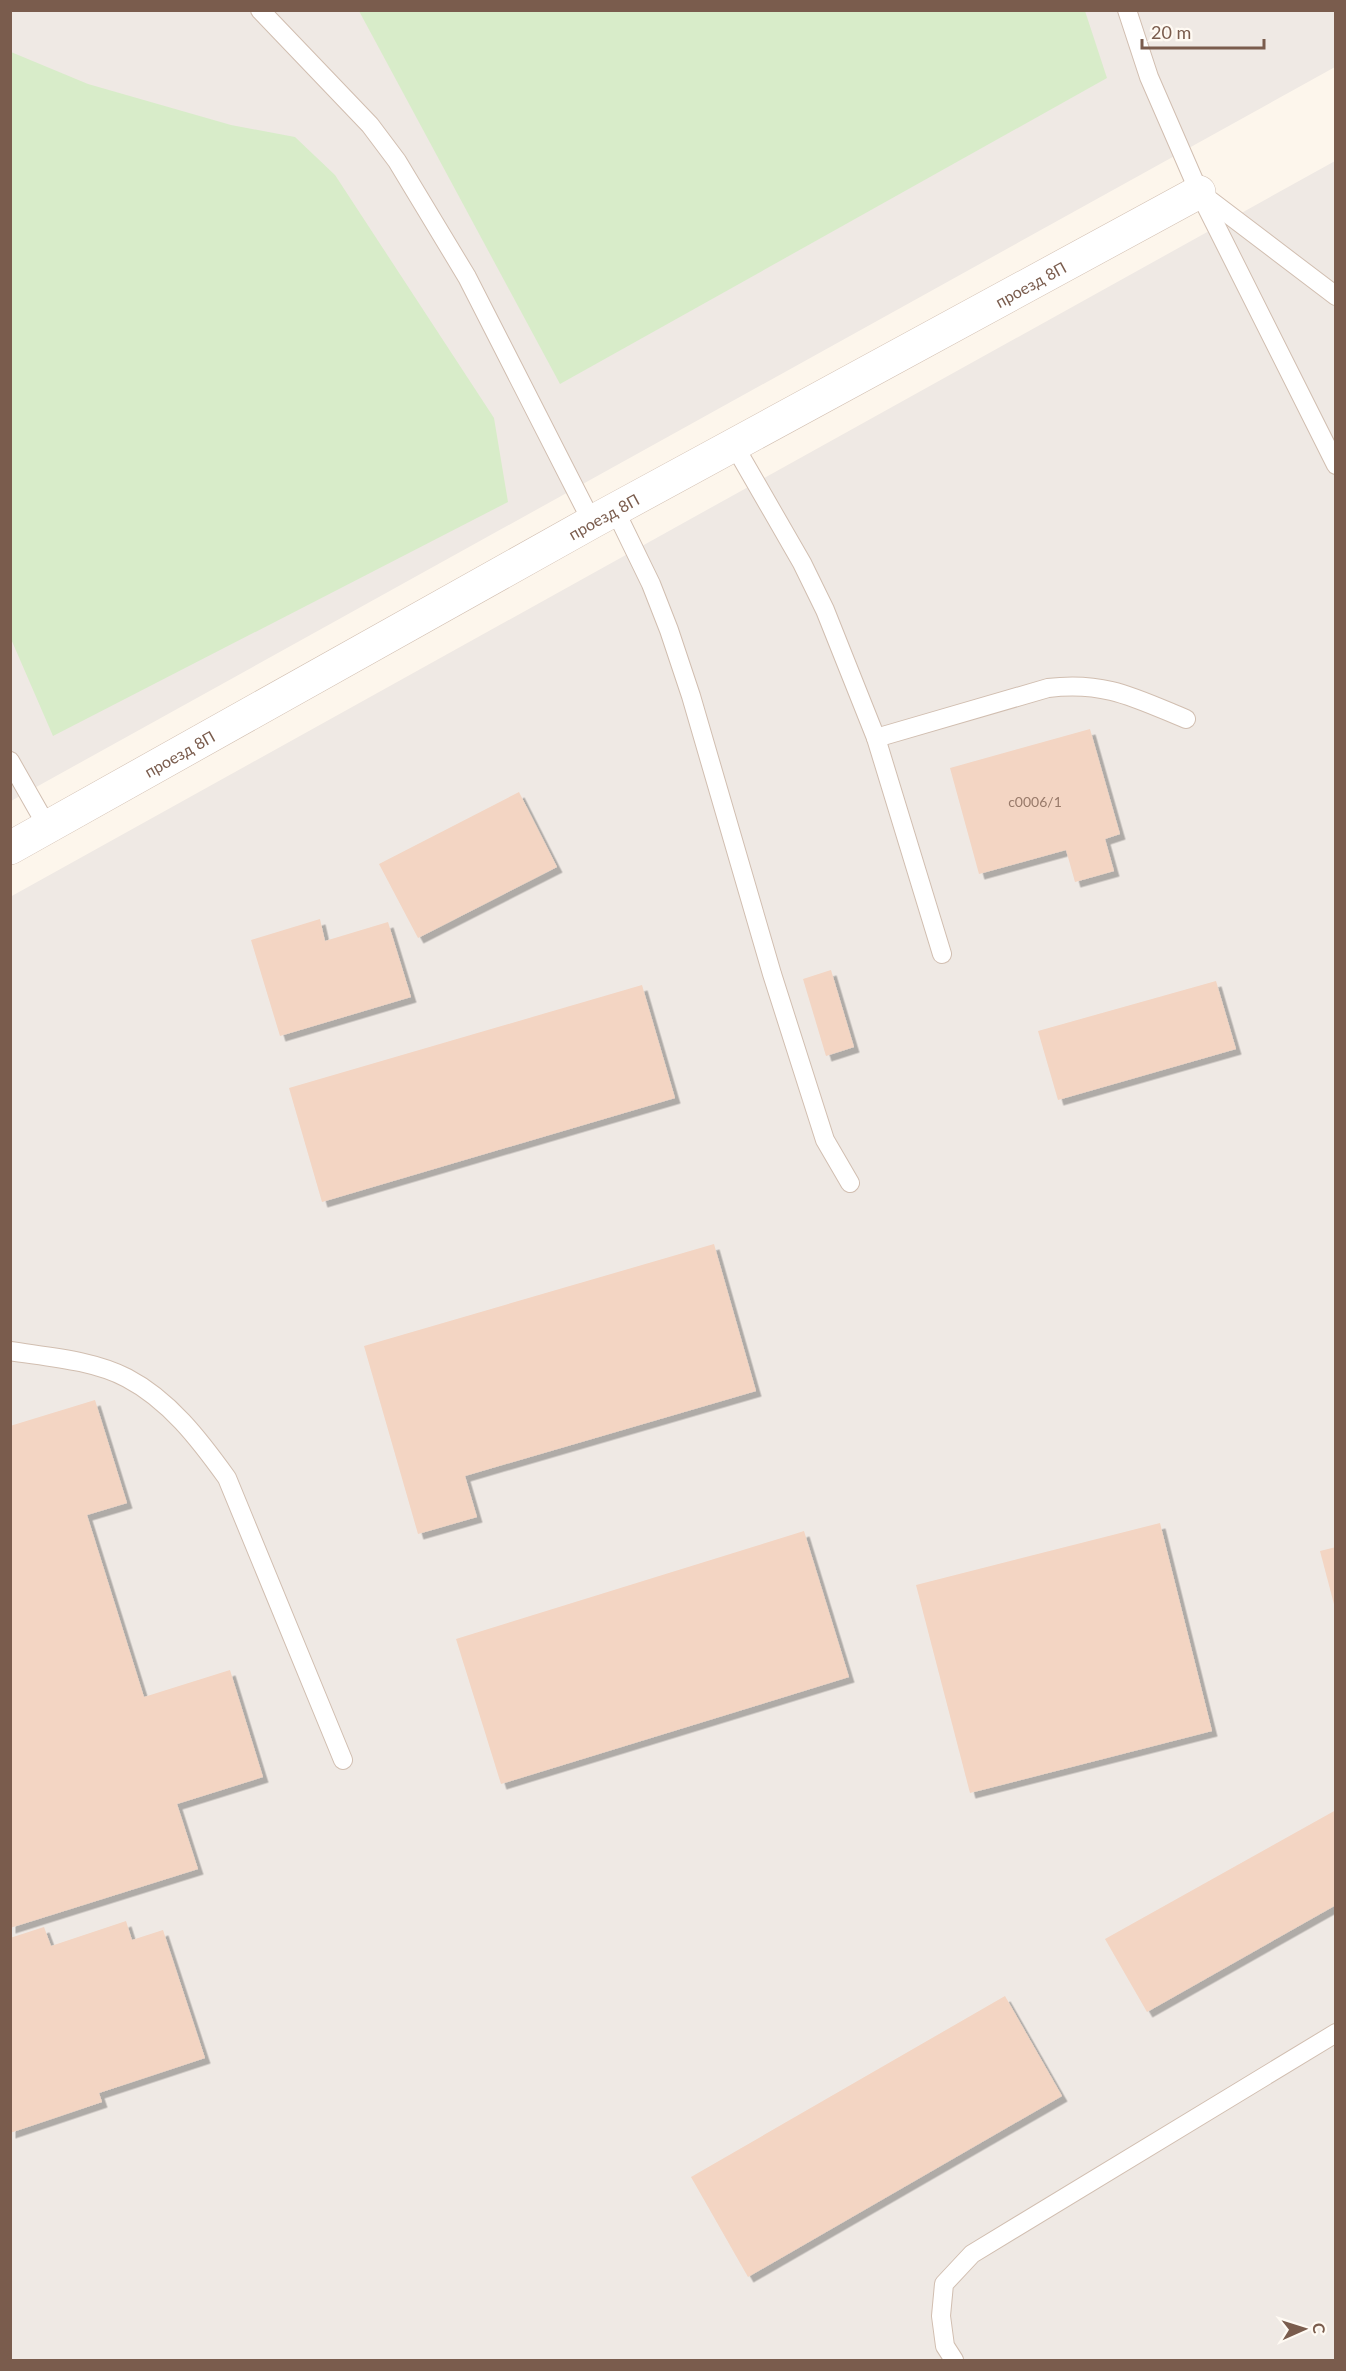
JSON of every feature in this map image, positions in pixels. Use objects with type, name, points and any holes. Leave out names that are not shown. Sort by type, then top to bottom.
[{"type":"street","name":"проезд 8П","points":[[10,848],[603,516],[1199,192]]},
{"type":"lane","points":[[260,10],[370,125],[397,161],[467,277],[603,516],[651,584],[691,696],[772,974],[825,1140],[850,1183]]},
{"type":"lane","points":[[1127,10],[1149,77],[1199,192],[1335,465]]},
{"type":"lane","points":[[1199,192],[1335,296]]},
{"type":"lane","points":[[734,445],[802,563],[825,610],[876,738],[942,954]]},
{"type":"lane","points":[[876,738],[1048,688],[1072,685],[1091,686],[1121,693],[1186,719]]},
{"type":"lane","points":[[10,761],[48,828]]},
{"type":"lane","points":[[10,1351],[90,1365],[125,1378],[160,1399],[203,1444],[226,1478],[343,1760]]},
{"type":"lane","points":[[954,2361],[945,2346],[940,2316],[944,2284],[972,2254],[1335,2033]]},
{"type":"shaded area","points":[[11,11],[1335,11],[1335,67],[11,801]]},
{"type":"shaded area","points":[[1335,161],[1335,2360],[11,2360],[10,897]]},
{"type":"green space","points":[[359,11],[1085,11],[1107,78],[560,384]]},
{"type":"green space","points":[[11,52],[88,84],[231,125],[295,137],[335,175],[494,418],[508,502],[53,736],[11,639]]},
{"type":"building","points":[[1090,729],[1120,834],[1105,839],[1114,871],[1075,882],[1066,850],[979,874],[950,768]]},
{"type":"building","points":[[519,792],[557,867],[418,938],[379,864]]},
{"type":"building","points":[[320,919],[325,941],[388,922],[411,997],[280,1036],[251,940]]},
{"type":"building","points":[[831,970],[854,1047],[826,1056],[803,979]]},
{"type":"building","points":[[1216,981],[1236,1049],[1058,1100],[1038,1031]]},
{"type":"building","points":[[642,985],[675,1098],[322,1202],[289,1088]]},
{"type":"building","points":[[714,1244],[756,1391],[465,1476],[477,1517],[418,1534],[364,1346]]},
{"type":"building","points":[[95,1400],[127,1503],[87,1515],[144,1697],[230,1670],[263,1777],[177,1804],[198,1869],[10,1928],[10,1426]]},
{"type":"building","points":[[1160,1523],[1212,1731],[970,1793],[916,1585]]},
{"type":"building","points":[[804,1531],[849,1677],[501,1784],[456,1639]]},
{"type":"building","points":[[1336,1547],[1336,1608],[1335,1608],[1320,1551]]},
{"type":"building","points":[[1336,1810],[1336,1905],[1147,2012],[1105,1939]]},
{"type":"building","points":[[126,1921],[132,1940],[163,1930],[205,2058],[99,2093],[102,2102],[10,2133],[10,1938],[44,1927],[51,1946]]},
{"type":"building","points":[[1005,1996],[1062,2096],[748,2277],[691,2177]]}]
